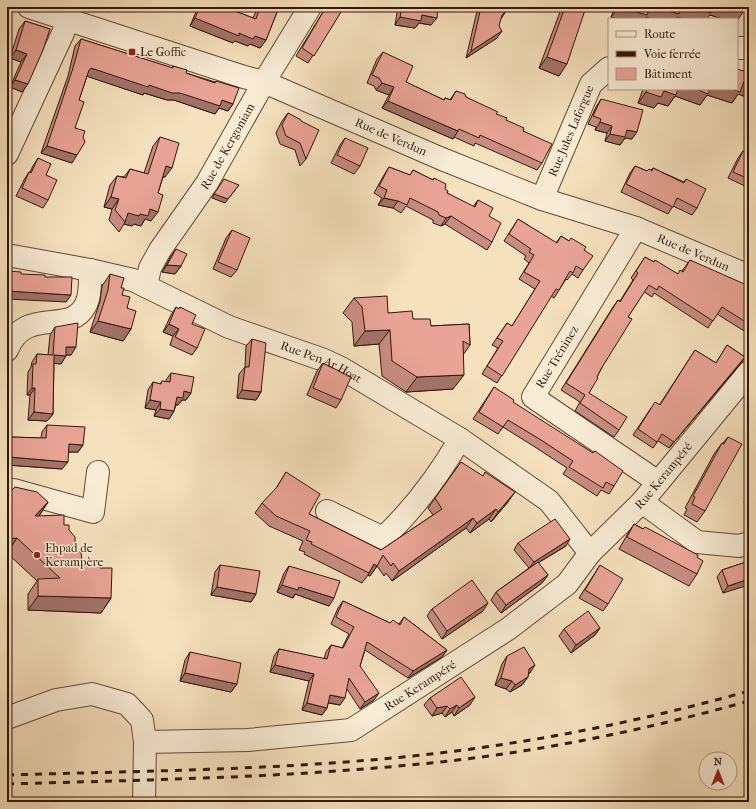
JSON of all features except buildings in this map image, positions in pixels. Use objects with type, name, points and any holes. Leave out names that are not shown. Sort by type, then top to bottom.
[{"type":"street","name":"Rue de Verdun","points":[[29,7],[70,13],[244,77],[264,82],[442,159],[542,199],[636,228],[749,276]]},
{"type":"street","name":"Rue de Kergoniam","points":[[146,286],[150,268],[160,250],[206,183],[264,82],[310,7]]},
{"type":"street","points":[[7,154],[63,33],[70,13]]},
{"type":"street","points":[[738,48],[749,48]]},
{"type":"street","name":"Rue Jules Laforgue","points":[[542,199],[591,84],[608,69]]},
{"type":"street","name":"Rue Tréninez","points":[[636,228],[532,397],[658,482]]},
{"type":"street","name":"Rue Pen Ar Hoat","points":[[7,255],[119,276],[146,286],[229,327],[335,365],[460,439],[549,500],[590,553]]},
{"type":"street","points":[[7,350],[13,339],[21,331],[32,324],[64,321],[81,313],[86,306],[88,297],[90,270]]},
{"type":"street","name":"Rue Kerampéré","points":[[145,742],[248,740],[351,730],[508,629],[567,584],[590,553],[642,502],[749,372]]},
{"type":"street","points":[[327,511],[383,538],[404,518],[446,463],[460,439]]},
{"type":"street","points":[[7,490],[14,490],[93,512],[98,472]]},
{"type":"street","points":[[642,502],[697,542],[739,546],[749,543]]},
{"type":"street","points":[[7,718],[56,700],[92,694],[127,704],[142,720],[145,742],[144,802]]},
{"type":"railway","points":[[7,775],[261,767],[362,761],[413,756],[498,745],[582,731],[666,713],[749,691]]},
{"type":"railway","points":[[7,784],[259,776],[452,761],[538,749],[580,741],[665,723],[749,701]]},
{"type":"place","name":"Le Goffic","points":[[132,52]]},
{"type":"place","name":"Ehpad de Kerampère","points":[[37,555]]}]
